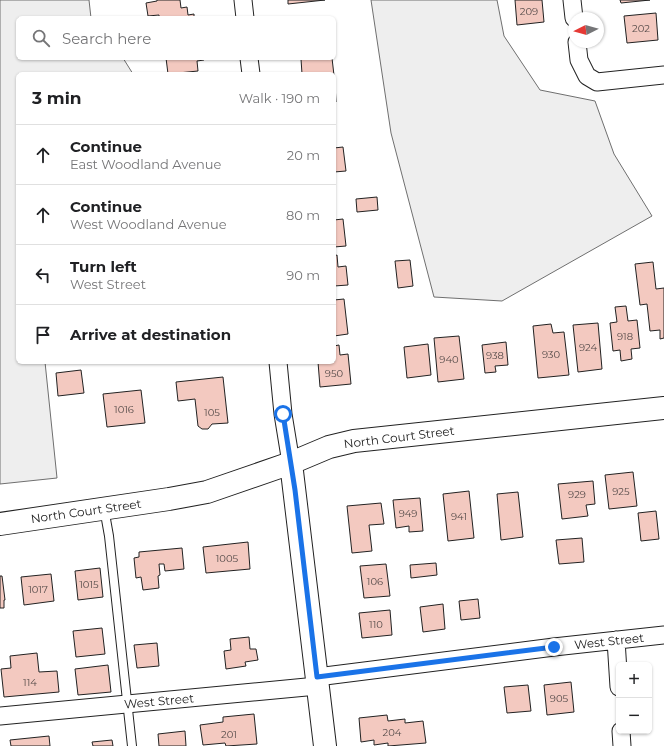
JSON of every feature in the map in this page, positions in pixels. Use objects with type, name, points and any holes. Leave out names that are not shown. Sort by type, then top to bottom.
[{"type":"main road","name":"North Court Street","points":[[0,524],[207,492],[291,463],[329,447],[354,441],[664,408]]},
{"type":"main road","points":[[291,463],[325,746]]},
{"type":"street","points":[[243,0],[245,16]]},
{"type":"street","points":[[572,0],[573,12]]},
{"type":"street","points":[[578,48],[579,60],[587,76],[597,82],[664,75]]},
{"type":"street","points":[[249,60],[251,72]]},
{"type":"street","points":[[278,364],[283,414],[291,463]]},
{"type":"street","name":"West Street","points":[[0,716],[128,704],[317,681],[616,640],[664,635]]},
{"type":"street","points":[[616,640],[617,662]]},
{"type":"street","points":[[622,734],[622,746]]},
{"type":"lane","points":[[104,508],[109,536],[132,746]]},
{"type":"shaded area","points":[[0,0],[89,0],[91,16],[16,16],[16,60],[124,60],[132,72],[16,72],[16,364],[45,364],[57,478],[0,484]]},
{"type":"shaded area","points":[[371,0],[497,0],[504,36],[540,90],[595,101],[614,154],[652,216],[502,301],[434,297],[391,133]]},
{"type":"building","points":[[180,0],[181,8],[187,7],[188,15],[194,14],[194,16],[148,16],[146,3]]},
{"type":"building","points":[[288,0],[325,0],[288,4]]},
{"type":"building","points":[[515,0],[542,0],[544,22],[517,25]]},
{"type":"building","points":[[620,0],[650,0],[621,3]]},
{"type":"building","points":[[656,13],[658,40],[627,43],[624,16]]},
{"type":"building","points":[[166,60],[204,60],[197,61],[198,71],[168,72]]},
{"type":"building","points":[[301,60],[332,60],[334,72],[302,72]]},
{"type":"building","points":[[343,147],[346,171],[336,172],[336,148]]},
{"type":"building","points":[[377,197],[378,210],[357,212],[356,199]]},
{"type":"building","points":[[343,219],[346,246],[336,247],[336,220]]},
{"type":"building","points":[[336,255],[338,267],[346,266],[348,285],[336,286]]},
{"type":"building","points":[[410,260],[413,286],[398,288],[395,261]]},
{"type":"building","points":[[653,262],[656,289],[664,288],[664,338],[660,339],[660,330],[650,331],[647,304],[640,305],[635,264]]},
{"type":"building","points":[[344,299],[348,334],[336,336],[336,300]]},
{"type":"building","points":[[626,306],[628,321],[637,320],[640,348],[631,349],[632,359],[621,361],[620,350],[613,351],[610,323],[617,322],[615,307]]},
{"type":"building","points":[[598,323],[602,369],[578,372],[573,325]]},
{"type":"building","points":[[551,324],[553,333],[564,332],[569,375],[538,378],[533,326]]},
{"type":"building","points":[[459,336],[464,379],[438,382],[434,338]]},
{"type":"building","points":[[506,342],[508,365],[495,366],[496,372],[485,373],[482,345]]},
{"type":"building","points":[[428,344],[431,375],[407,378],[404,347]]},
{"type":"building","points":[[339,345],[340,355],[348,354],[351,384],[320,387],[318,364],[336,364],[336,346]]},
{"type":"building","points":[[81,370],[84,393],[58,396],[56,373]]},
{"type":"building","points":[[223,377],[228,423],[212,424],[208,429],[202,429],[198,426],[195,399],[178,401],[176,382]]},
{"type":"building","points":[[141,390],[145,423],[107,427],[103,394]]},
{"type":"building","points":[[633,472],[637,506],[609,509],[605,475]]},
{"type":"building","points":[[593,481],[595,504],[586,505],[588,516],[562,519],[558,484]]},
{"type":"building","points":[[469,491],[474,538],[448,541],[443,494]]},
{"type":"building","points":[[518,492],[523,537],[501,540],[497,494]]},
{"type":"building","points":[[420,498],[423,531],[409,532],[409,526],[396,528],[393,500]]},
{"type":"building","points":[[381,503],[384,524],[369,525],[372,551],[352,553],[347,506]]},
{"type":"building","points":[[656,511],[659,539],[641,541],[638,513]]},
{"type":"building","points":[[582,538],[584,562],[559,564],[556,540]]},
{"type":"building","points":[[248,542],[250,569],[206,573],[203,547]]},
{"type":"building","points":[[182,548],[184,569],[165,571],[164,564],[159,564],[159,588],[143,590],[141,577],[136,578],[134,558],[139,557],[139,552]]},
{"type":"building","points":[[436,563],[437,575],[411,578],[410,565]]},
{"type":"building","points":[[386,564],[390,596],[364,598],[360,566]]},
{"type":"building","points":[[100,568],[103,597],[78,600],[75,571]]},
{"type":"building","points":[[51,574],[54,601],[24,605],[21,577]]},
{"type":"building","points":[[0,576],[2,576],[5,600],[4,608],[0,608]]},
{"type":"building","points":[[478,599],[480,618],[461,620],[459,601]]},
{"type":"building","points":[[443,604],[445,629],[423,632],[420,607]]},
{"type":"building","points":[[390,610],[392,635],[362,638],[359,613]]},
{"type":"building","points":[[102,628],[105,654],[76,657],[73,631]]},
{"type":"building","points":[[249,637],[250,649],[256,649],[258,660],[245,662],[246,666],[226,669],[224,651],[231,650],[230,639]]},
{"type":"building","points":[[157,643],[159,666],[137,668],[134,645]]},
{"type":"building","points":[[37,653],[39,672],[57,671],[59,692],[4,697],[1,669],[11,668],[10,656]]},
{"type":"building","points":[[108,665],[111,692],[78,695],[75,669]]},
{"type":"building","points":[[571,682],[574,712],[547,715],[544,685]]},
{"type":"building","points":[[528,685],[531,711],[507,713],[504,687]]},
{"type":"building","points":[[254,714],[257,744],[226,746],[225,743],[203,745],[200,725],[223,722],[223,717]]},
{"type":"building","points":[[387,715],[388,721],[405,719],[405,723],[423,721],[426,743],[388,746],[388,743],[374,745],[374,740],[361,742],[359,718]]},
{"type":"building","points":[[185,731],[186,746],[159,746],[158,734]]},
{"type":"building","points":[[49,736],[50,746],[11,746],[10,740]]},
{"type":"building","points":[[112,740],[113,746],[93,746],[92,742]]},
{"type":"route","points":[[283,414],[295,490],[317,677],[554,647]]}]
